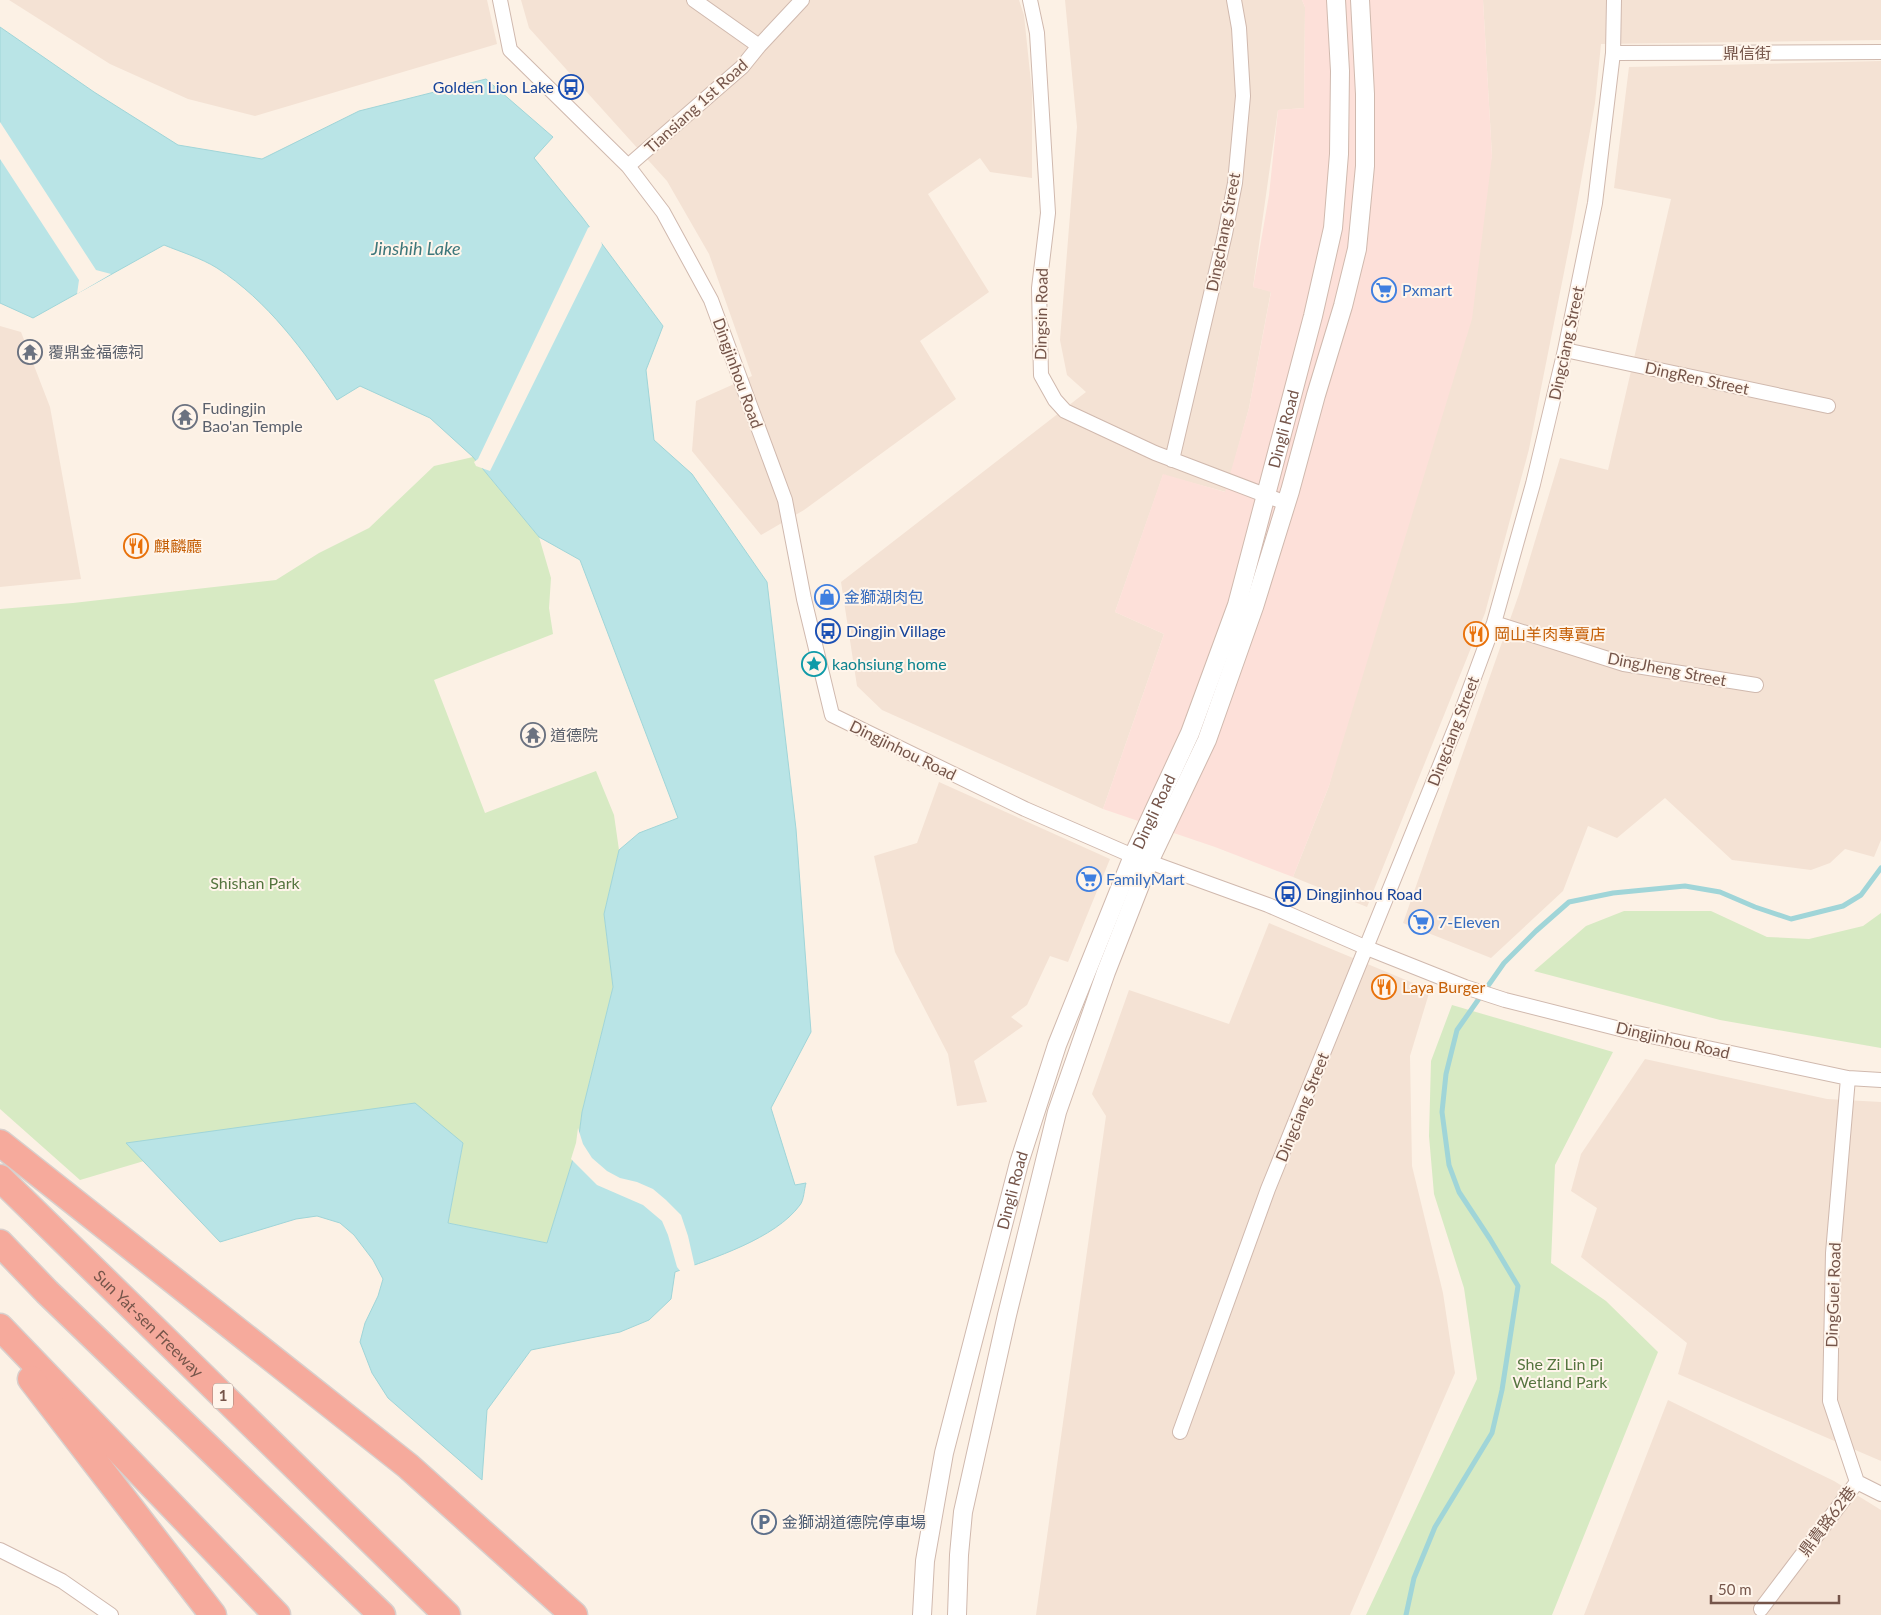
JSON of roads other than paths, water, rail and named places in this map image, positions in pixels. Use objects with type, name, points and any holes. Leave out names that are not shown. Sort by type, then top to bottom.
[{"type":"highway","points":[[0,1143],[408,1466],[574,1615]]},
{"type":"highway","name":"Sun Yat-sen Freeway","points":[[0,1178],[447,1615]]},
{"type":"highway","points":[[0,1243],[48,1292],[382,1615]]},
{"type":"highway","points":[[0,1327],[277,1615]]},
{"type":"highway","points":[[0,1338],[213,1615]]},
{"type":"street","name":"Dingjinhou Road","points":[[500,0],[510,50],[628,166],[664,212],[711,300],[785,500],[804,599],[832,715],[1025,809],[1141,859],[1268,905],[1367,948],[1505,1000],[1632,1032],[1848,1078],[1881,1080]]},
{"type":"street","points":[[694,0],[759,46]]},
{"type":"street","name":"Tiansiang 1st Road","points":[[628,166],[742,68],[759,46],[802,0]]},
{"type":"street","name":"Dingsin Road","points":[[1030,0],[1037,33],[1048,214],[1039,288],[1041,375],[1055,400],[1065,411],[1172,460],[1286,503]]},
{"type":"street","name":"Dingchang Street","points":[[1172,460],[1225,234],[1235,183],[1243,96],[1239,28],[1234,0]]},
{"type":"street","name":"Dingli Road","points":[[922,1615],[925,1560],[944,1453],[1019,1163],[1057,1046],[1141,859],[1237,605],[1316,301],[1333,228],[1339,154],[1340,71],[1336,0]]},
{"type":"street","name":"Dingli Road","points":[[957,1615],[963,1512],[1007,1315],[1057,1112],[1106,972],[1141,859],[1207,740],[1254,607],[1343,306],[1357,249],[1365,166],[1365,94],[1360,0]]},
{"type":"street","name":"Dingciang Street","points":[[1180,1432],[1268,1189],[1458,721],[1494,623],[1533,484],[1565,350],[1595,203],[1612,53],[1614,0]]},
{"type":"street","name":"鼎信街","points":[[1612,53],[1881,52]]},
{"type":"street","name":"DingRen Street","points":[[1565,350],[1828,406]]},
{"type":"street","name":"DingJheng Street","points":[[1494,623],[1624,664],[1756,685]]},
{"type":"street","name":"DingGuei Road","points":[[1848,1078],[1833,1253],[1830,1401],[1857,1482]]},
{"type":"street","points":[[1857,1482],[1881,1494]]},
{"type":"street","name":"鼎貴路62巷","points":[[1761,1608],[1857,1482]]},
{"type":"street","points":[[0,1550],[62,1581],[111,1615]]},
{"type":"water","name":"Jinshih Lake","points":[[0,27],[94,92],[178,145],[262,159],[359,111],[486,79],[553,137],[534,158],[582,217],[663,326],[646,370],[654,440],[692,474],[767,582],[796,829],[811,1032],[771,1108],[795,1185],[806,1183],[802,1200],[789,1217],[775,1228],[725,1254],[675,1272],[671,1299],[649,1320],[620,1332],[531,1350],[487,1410],[482,1480],[388,1398],[372,1373],[360,1342],[365,1323],[378,1296],[383,1279],[373,1260],[354,1235],[340,1223],[317,1216],[296,1219],[220,1242],[126,1143],[415,1103],[463,1143],[448,1223],[547,1243],[578,1143],[582,1112],[613,987],[604,914],[619,850],[639,833],[678,818],[580,560],[539,537],[473,457],[430,418],[360,386],[337,400],[298,345],[269,311],[253,296],[211,264],[164,245],[33,318],[0,303]]},
{"type":"waterway","points":[[1406,1615],[1414,1578],[1435,1527],[1492,1433],[1502,1390],[1518,1286],[1459,1192],[1449,1165],[1442,1112],[1446,1074],[1457,1030],[1504,963],[1569,902],[1613,893],[1685,886],[1720,892],[1755,907],[1791,919],[1843,906],[1861,895],[1881,868]]},
{"type":"place","name":"Golden Lion Lake","points":[[571,87]]},
{"type":"place","name":"Pxmart","points":[[1384,290]]},
{"type":"place","name":"覆鼎金福德祠","points":[[30,352]]},
{"type":"place","name":"Fudingjin Bao'an Temple","points":[[185,417]]},
{"type":"place","name":"麒麟廳","points":[[136,546]]},
{"type":"place","name":"金獅湖肉包","points":[[827,597]]},
{"type":"place","name":"Dingjin Village","points":[[828,631]]},
{"type":"place","name":"岡山羊肉專賣店","points":[[1476,634]]},
{"type":"place","name":"kaohsiung home","points":[[814,664]]},
{"type":"place","name":"道德院","points":[[533,735]]},
{"type":"place","name":"FamilyMart","points":[[1089,879]]},
{"type":"place","name":"Dingjinhou Road","points":[[1288,894]]},
{"type":"place","name":"7-Eleven","points":[[1421,922]]},
{"type":"place","name":"Laya Burger","points":[[1384,987]]},
{"type":"place","name":"金獅湖道德院停車場","points":[[764,1522]]},
{"type":"park label","name":"Shishan Park","points":[[255,883]]},
{"type":"park label","name":"She Zi Lin Pi Wetland Park","points":[[1560,1373]]}]
